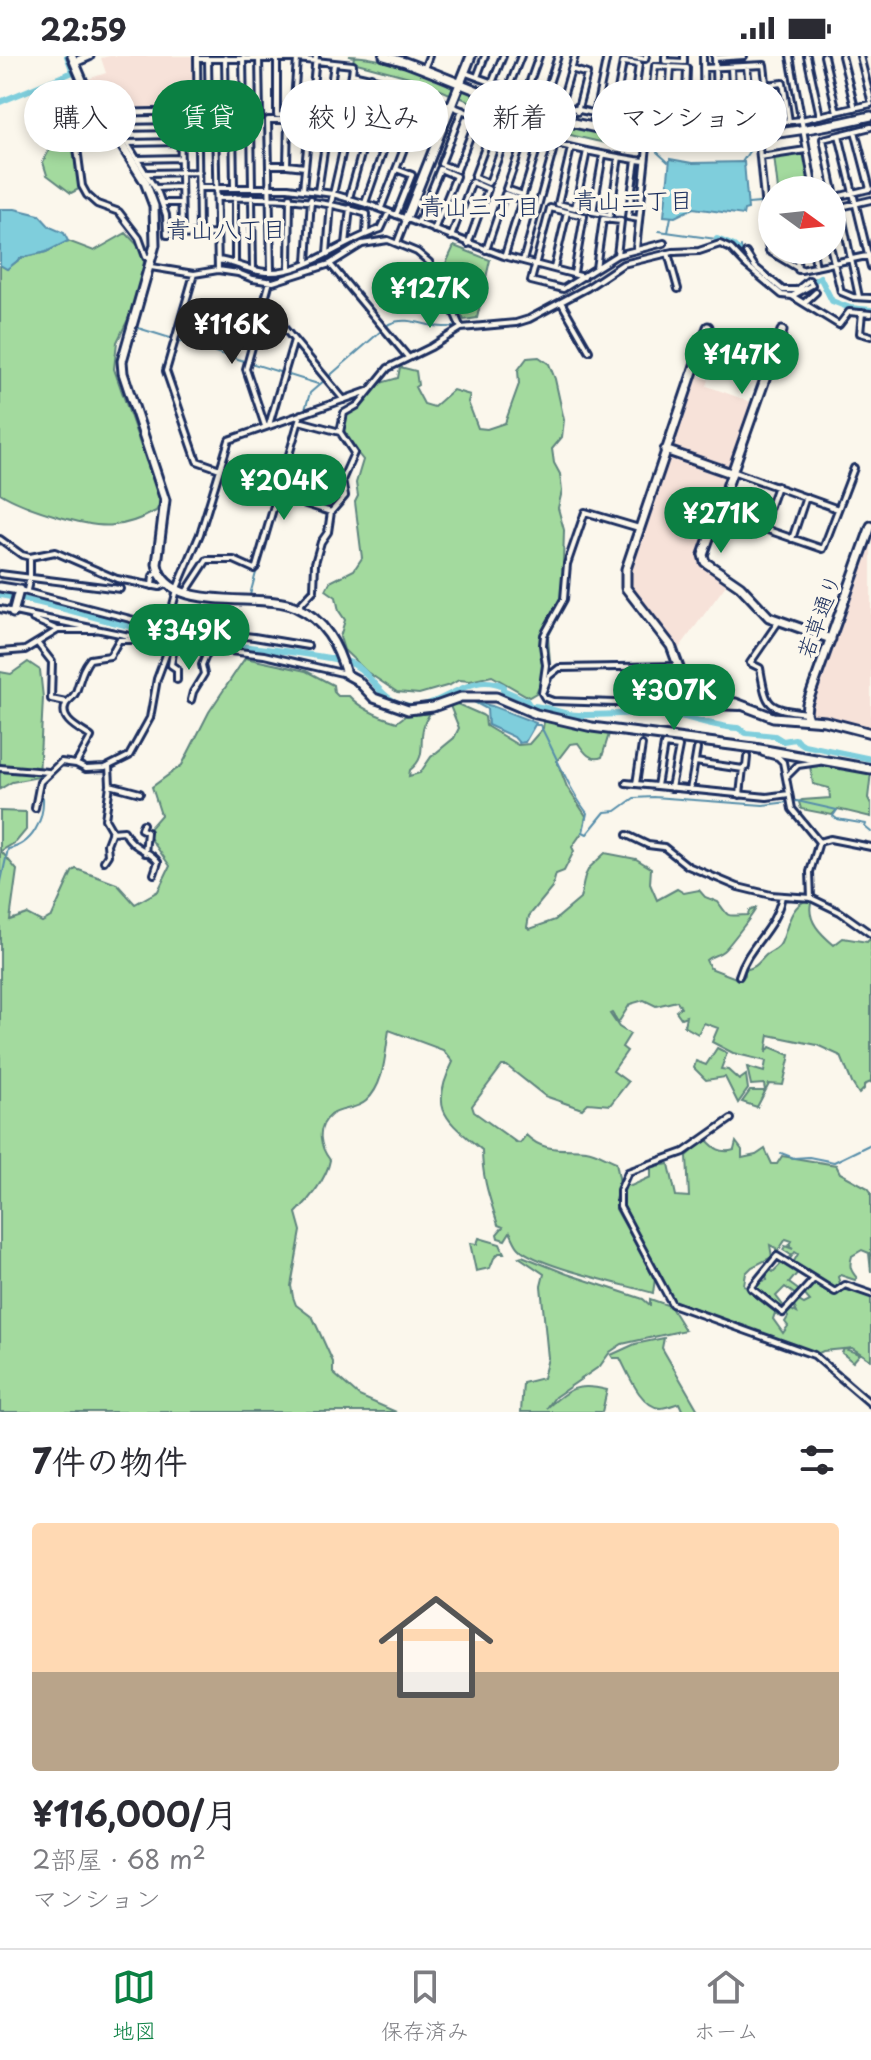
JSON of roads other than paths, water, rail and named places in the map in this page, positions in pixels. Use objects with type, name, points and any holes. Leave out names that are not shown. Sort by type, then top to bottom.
[{"type":"street","points":[[82,80],[73,59],[89,56]]},
{"type":"street","points":[[385,56],[402,58],[534,112],[592,128]]},
{"type":"street","points":[[424,69],[429,56]]},
{"type":"street","points":[[397,243],[471,56]]},
{"type":"street","points":[[477,77],[485,56]]},
{"type":"street","points":[[493,80],[503,56]]},
{"type":"street","points":[[512,80],[521,56]]},
{"type":"street","points":[[530,80],[539,56]]},
{"type":"street","points":[[550,80],[558,56]]},
{"type":"street","points":[[568,80],[575,56]]},
{"type":"street","points":[[602,80],[607,56]]},
{"type":"street","points":[[627,56],[645,59],[646,56]]},
{"type":"street","points":[[665,56],[665,61],[684,62],[684,56]]},
{"type":"street","points":[[703,56],[703,80]]},
{"type":"street","points":[[715,80],[715,57],[744,56]]},
{"type":"street","points":[[790,56],[811,176]]},
{"type":"street","points":[[807,56],[820,116]]},
{"type":"street","points":[[824,56],[837,112]]},
{"type":"street","points":[[842,56],[855,108]]},
{"type":"street","points":[[787,108],[789,121],[871,102],[860,56]]},
{"type":"street","points":[[197,80],[197,57],[316,58],[353,65],[342,122],[326,119],[334,63]]},
{"type":"street","points":[[208,59],[209,116],[226,116],[225,58]]},
{"type":"street","points":[[243,58],[244,116],[260,116],[259,58]]},
{"type":"street","points":[[277,58],[277,115],[293,116],[297,59]]},
{"type":"street","points":[[303,189],[316,58]]},
{"type":"street","points":[[620,80],[623,62],[639,64],[637,80]]},
{"type":"street","points":[[703,68],[764,65],[766,80]]},
{"type":"street","points":[[654,80],[655,66],[687,68],[687,80]]},
{"type":"street","points":[[670,80],[671,67]]},
{"type":"street","points":[[747,67],[748,80]]},
{"type":"street","points":[[731,68],[732,80]]},
{"type":"street","points":[[571,69],[587,74],[577,112],[592,115]]},
{"type":"street","points":[[465,72],[484,80]]},
{"type":"street","points":[[352,74],[380,80]]},
{"type":"street","points":[[448,105],[462,110],[441,164],[457,170],[464,152]]},
{"type":"street","points":[[787,133],[871,116]]},
{"type":"street","points":[[271,271],[268,120],[288,120],[287,165]]},
{"type":"street","points":[[830,176],[823,139],[871,127]]},
{"type":"street","points":[[846,194],[870,189],[855,131]]},
{"type":"street","points":[[839,135],[871,267]]},
{"type":"street","points":[[365,203],[387,140],[405,146],[380,209]]},
{"type":"street","points":[[576,149],[645,161]]},
{"type":"street","points":[[760,157],[806,150]]},
{"type":"street","points":[[570,152],[558,204],[575,208],[587,151]]},
{"type":"street","points":[[78,152],[83,188],[94,202],[119,212],[139,238],[146,257],[152,257]]},
{"type":"street","points":[[125,152],[150,193],[156,226],[152,257],[122,361],[123,373],[165,500],[158,573],[166,584],[182,591],[218,599],[275,600],[298,607],[322,626],[339,651],[346,674]]},
{"type":"street","points":[[133,152],[163,203],[167,235],[217,234]]},
{"type":"street","points":[[181,152],[182,235]]},
{"type":"street","points":[[199,152],[199,235]]},
{"type":"street","points":[[216,152],[218,270]]},
{"type":"street","points":[[233,152],[234,188]]},
{"type":"street","points":[[251,152],[252,188]]},
{"type":"street","points":[[318,191],[324,152]]},
{"type":"street","points":[[327,254],[331,203],[343,152]]},
{"type":"street","points":[[349,198],[362,152]]},
{"type":"street","points":[[483,152],[474,177],[488,183],[500,152]]},
{"type":"street","points":[[519,152],[506,189],[523,195],[536,152]]},
{"type":"street","points":[[523,261],[553,152]]},
{"type":"street","points":[[636,249],[646,152]]},
{"type":"street","points":[[760,152],[762,176]]},
{"type":"street","points":[[603,155],[593,212],[610,215],[619,157]]},
{"type":"street","points":[[137,159],[181,158]]},
{"type":"street","points":[[636,160],[628,217],[639,219]]},
{"type":"street","points":[[269,165],[305,167]]},
{"type":"street","points":[[396,169],[412,175],[396,215]]},
{"type":"street","points":[[418,224],[440,169],[456,176],[434,230]]},
{"type":"street","points":[[147,173],[199,172]]},
{"type":"street","points":[[451,237],[472,182],[488,189],[468,244]]},
{"type":"street","points":[[155,188],[181,187]]},
{"type":"street","points":[[199,188],[303,189],[333,194],[365,203],[504,256],[584,277]]},
{"type":"street","points":[[486,250],[505,194],[522,200],[504,256]]},
{"type":"street","points":[[235,197],[235,262]]},
{"type":"street","points":[[252,197],[253,269]]},
{"type":"street","points":[[217,198],[290,197],[331,203],[367,214],[366,234]]},
{"type":"street","points":[[289,268],[290,197]]},
{"type":"street","points":[[307,262],[311,199]]},
{"type":"street","points":[[846,205],[871,200]]},
{"type":"street","points":[[163,203],[181,203]]},
{"type":"street","points":[[346,244],[350,208]]},
{"type":"street","points":[[574,273],[584,216],[550,208],[531,281],[563,289],[617,255],[664,243]]},
{"type":"street","points":[[218,260],[253,269],[271,271],[289,268],[381,229],[389,212]]},
{"type":"street","points":[[554,268],[567,212]]},
{"type":"street","points":[[596,268],[603,219],[621,221],[617,255]]},
{"type":"street","points":[[846,236],[859,297]]},
{"type":"street","points":[[149,266],[194,274],[218,270],[277,281],[330,264],[369,242],[384,239],[417,252],[429,262],[445,289],[461,328]]},
{"type":"street","points":[[340,432],[344,413],[358,405],[388,368],[407,356],[431,347],[461,328],[522,321],[587,288],[623,264],[668,253],[699,251],[720,244],[782,295],[792,296],[839,325],[849,312],[871,314]]},
{"type":"street","points":[[668,253],[678,289]]},
{"type":"street","points":[[746,253],[755,267],[783,290],[792,292],[810,282],[792,296]]},
{"type":"street","points":[[846,261],[870,255]]},
{"type":"street","points":[[330,264],[407,356]]},
{"type":"street","points":[[791,264],[798,270],[834,264],[841,292],[871,298]]},
{"type":"street","points":[[797,264],[798,270]]},
{"type":"street","points":[[194,274],[166,371],[197,461],[220,469]]},
{"type":"street","points":[[267,426],[246,369],[270,281]]},
{"type":"street","points":[[804,303],[816,292]]},
{"type":"street","points":[[561,302],[589,351]]},
{"type":"street","points":[[265,305],[344,400]]},
{"type":"street","points":[[862,313],[860,333],[871,336]]},
{"type":"street","points":[[708,327],[624,574],[626,588],[666,638],[687,688],[697,697],[747,707],[773,717],[807,716]]},
{"type":"street","points":[[782,331],[703,550],[704,559],[740,586],[769,617],[831,639]]},
{"type":"street","points":[[267,426],[294,340]]},
{"type":"street","points":[[164,641],[229,440],[370,389]]},
{"type":"street","points":[[182,591],[207,560],[234,560],[254,569],[256,567],[301,414]]},
{"type":"street","points":[[298,607],[314,590],[315,563],[321,542],[328,532],[331,512],[345,496],[342,480],[354,453],[340,432],[299,421]]},
{"type":"street","points":[[665,450],[838,509]]},
{"type":"street","points":[[777,486],[762,528],[823,549],[854,468]]},
{"type":"street","points":[[277,495],[331,512]]},
{"type":"street","points":[[792,539],[806,497]]},
{"type":"street","points":[[639,528],[585,512],[567,564],[564,599],[544,635],[546,665],[542,693],[545,698],[553,701],[747,707]]},
{"type":"street","name":"若草通り","points":[[807,716],[871,526]]},
{"type":"street","points":[[0,539],[14,551],[30,557],[55,552],[117,579],[152,586],[164,587],[166,584]]},
{"type":"street","points":[[13,611],[30,577],[30,557]]},
{"type":"street","points":[[152,586],[153,576],[158,573]]},
{"type":"street","points":[[0,574],[120,589]]},
{"type":"street","points":[[111,587],[117,579]]},
{"type":"street","points":[[0,587],[168,628],[308,646]]},
{"type":"street","points":[[0,609],[13,611],[58,630],[99,629]]},
{"type":"street","points":[[23,615],[170,644],[264,655],[346,674],[357,680],[374,698],[408,710],[433,707],[461,697],[481,696],[506,700],[558,721],[754,748],[871,769]]},
{"type":"street","points":[[779,621],[750,663],[760,668],[766,696],[772,706],[777,710],[871,733]]},
{"type":"street","points":[[0,652],[19,651],[38,644],[58,630]]},
{"type":"street","points":[[76,764],[91,737],[74,729],[65,714],[66,702],[77,692],[81,672],[90,659],[110,656],[119,640],[143,639]]},
{"type":"street","points":[[38,644],[52,662],[51,699],[66,702]]},
{"type":"street","points":[[35,808],[40,782],[61,762],[86,769],[109,766],[129,756],[150,718],[157,679],[170,644]]},
{"type":"street","points":[[177,645],[171,665],[177,669],[177,680]]},
{"type":"street","points":[[191,700],[204,674],[202,665],[209,648]]},
{"type":"street","points":[[542,693],[549,676],[559,668],[679,666]]},
{"type":"street","points":[[636,784],[642,745]]},
{"type":"street","points":[[657,786],[664,745],[679,747],[671,788]]},
{"type":"street","points":[[754,748],[781,759],[792,809],[819,842]]},
{"type":"street","points":[[690,790],[697,749]]},
{"type":"street","points":[[740,795],[747,757]]},
{"type":"street","points":[[787,776],[795,766],[822,760]]},
{"type":"street","points":[[695,762],[743,769]]},
{"type":"street","points":[[104,861],[108,855],[107,844],[111,832],[105,819],[110,785],[109,766]]},
{"type":"street","points":[[0,768],[48,772]]},
{"type":"street","points":[[626,783],[767,797],[789,794]]},
{"type":"street","points":[[110,785],[140,793]]},
{"type":"street","points":[[143,824],[141,829],[147,832],[148,838],[145,853]]},
{"type":"street","points":[[111,832],[124,831],[133,845],[157,860],[154,874]]},
{"type":"street","points":[[627,835],[648,845],[664,847],[688,866],[731,884],[782,896],[811,898],[840,912],[871,934]]},
{"type":"street","points":[[819,842],[830,839],[871,847]]},
{"type":"street","points":[[811,898],[810,872],[819,842]]},
{"type":"street","points":[[739,976],[746,957],[758,945],[776,916],[782,896]]},
{"type":"street","points":[[731,1119],[684,1152],[628,1172],[620,1190],[620,1207],[672,1304],[814,1355],[871,1404]]},
{"type":"street","points":[[814,1279],[783,1313],[751,1288],[777,1256],[835,1292],[845,1285],[871,1294]]},
{"type":"water","points":[[670,159],[692,163],[744,162],[748,209],[744,210],[743,215],[693,208],[675,217],[664,216]]},
{"type":"water","points":[[0,209],[39,215],[50,227],[64,233],[68,241],[46,252],[21,258],[7,269],[0,265]]},
{"type":"water","points":[[474,702],[536,723],[525,742],[519,743],[514,737],[488,725],[487,709]]},
{"type":"waterway","points":[[0,102],[73,72],[67,56]]},
{"type":"waterway","points":[[657,152],[668,162]]},
{"type":"waterway","points":[[742,162],[749,152]]},
{"type":"waterway","points":[[748,204],[758,203]]},
{"type":"waterway","points":[[668,232],[671,217]]},
{"type":"waterway","points":[[659,231],[716,239]]},
{"type":"waterway","points":[[710,245],[717,239]]},
{"type":"waterway","points":[[717,239],[734,246],[753,267],[784,292],[796,292],[820,277],[832,301],[850,308],[871,310]]},
{"type":"waterway","points":[[659,253],[704,247]]},
{"type":"waterway","points":[[584,287],[621,262],[649,256]]},
{"type":"waterway","points":[[276,505],[310,393],[389,324],[403,321],[453,327],[526,318]]},
{"type":"waterway","points":[[138,328],[318,384]]},
{"type":"waterway","points":[[250,595],[257,569]]},
{"type":"waterway","points":[[0,595],[172,636],[348,662],[363,671],[390,699],[411,706],[435,701],[468,686],[491,682],[526,700],[530,706],[579,715],[668,714],[738,728],[746,733],[775,736],[783,741],[795,739],[804,745],[871,759]]},
{"type":"waterway","points":[[152,716],[160,680],[176,637]]},
{"type":"waterway","points":[[123,761],[134,755],[150,722]]},
{"type":"waterway","points":[[536,725],[540,725],[587,813],[583,832],[587,834],[605,812],[616,811],[634,798],[653,797],[763,805],[797,801],[837,810],[833,816],[837,819],[866,824],[865,827],[871,832]]},
{"type":"waterway","points":[[48,770],[62,759],[74,761]]},
{"type":"waterway","points":[[94,770],[107,771],[114,766]]},
{"type":"waterway","points":[[0,886],[8,849],[24,843],[39,823],[43,798],[37,783],[43,774]]},
{"type":"waterway","points":[[781,1153],[794,1158],[809,1157],[834,1162],[871,1144]]},
{"type":"district","name":"青山二丁目","points":[[633,201]]},
{"type":"district","name":"青山三丁目","points":[[480,207]]},
{"type":"district","name":"青山八丁目","points":[[226,230]]}]
